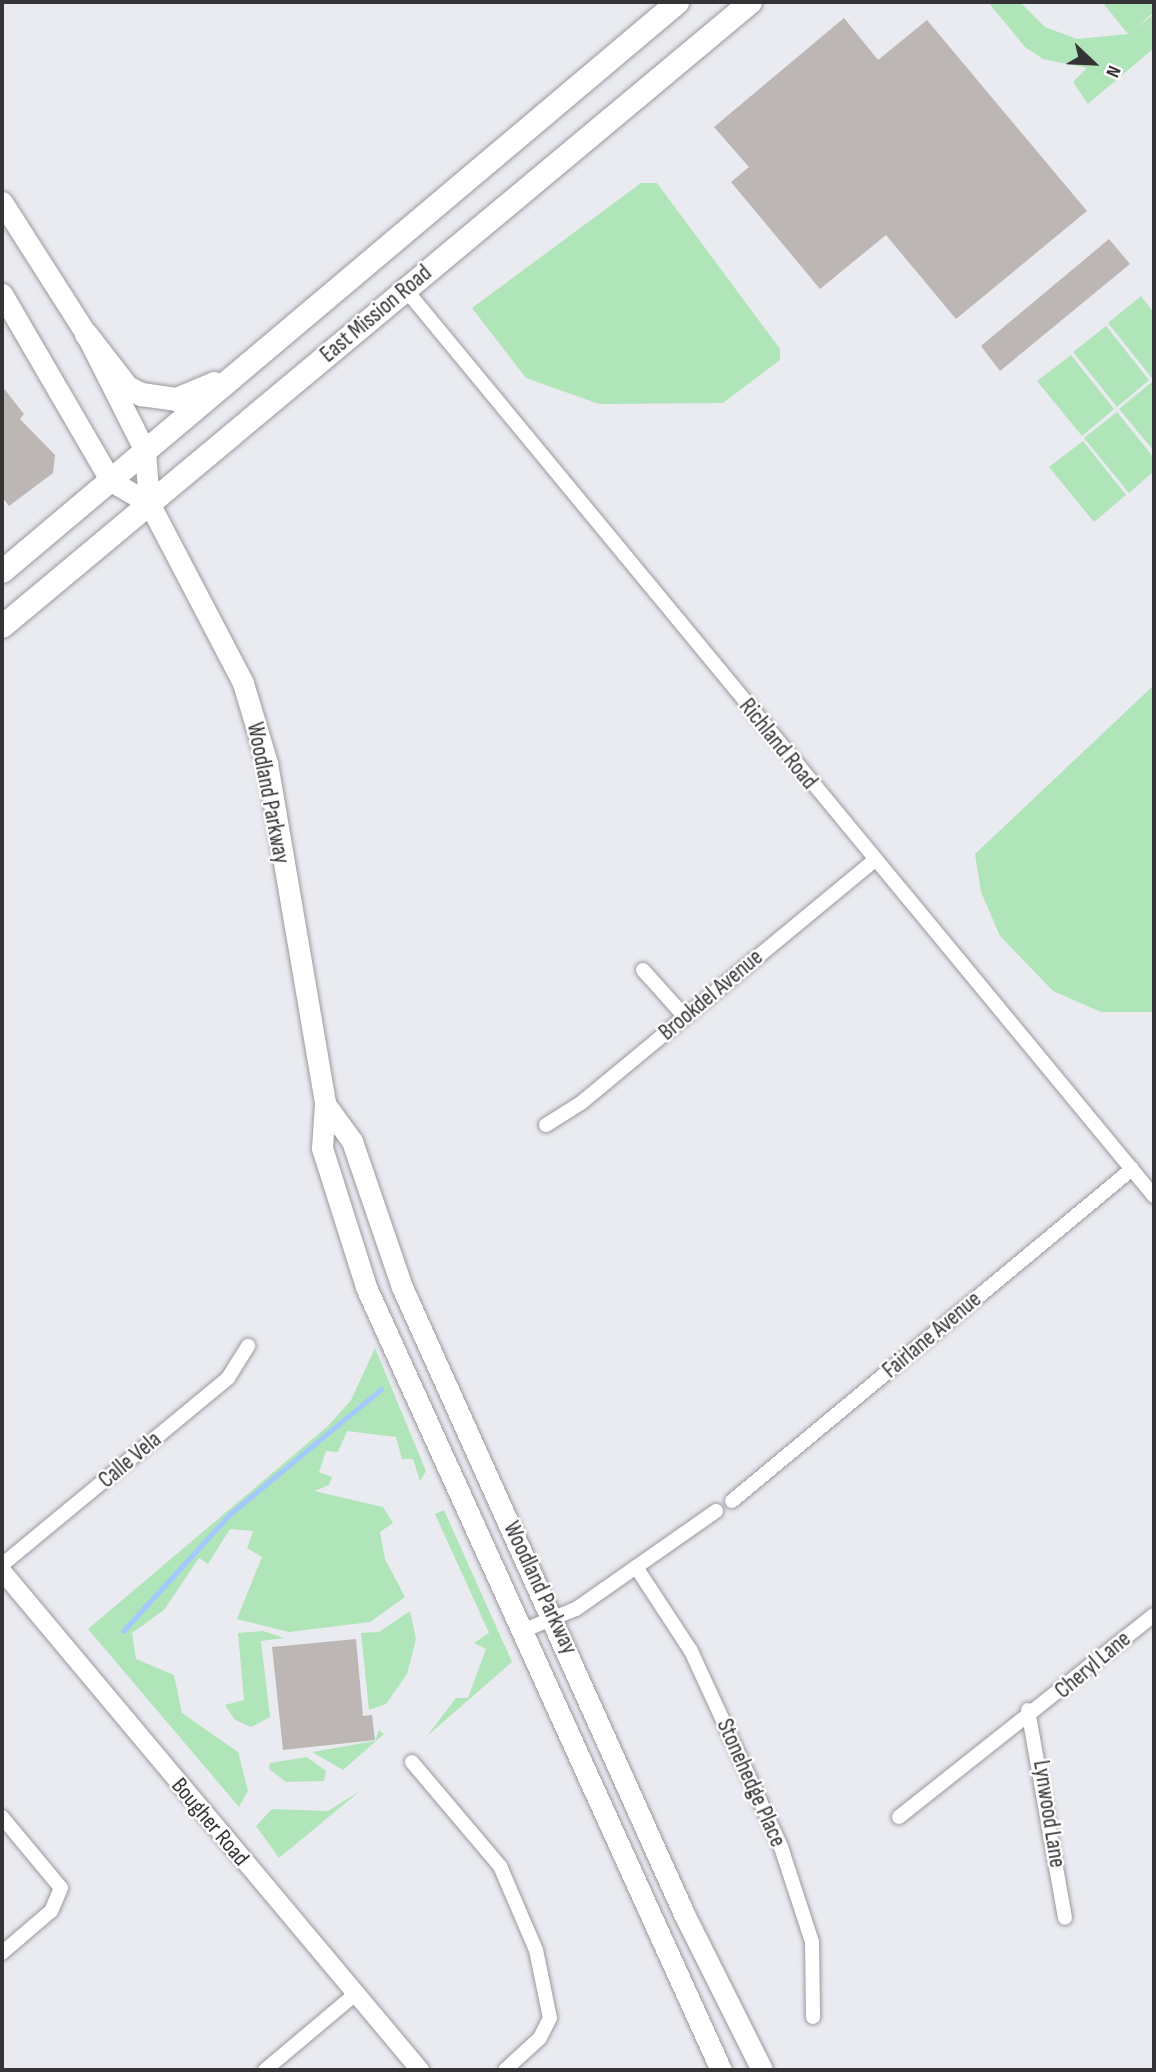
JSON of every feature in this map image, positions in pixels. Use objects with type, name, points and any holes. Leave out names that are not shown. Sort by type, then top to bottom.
[{"type":"main road","name":"East Mission Road","points":[[2,571],[677,2]]},
{"type":"main road","name":"East Mission Road","points":[[2,626],[750,2]]},
{"type":"main road","name":"Woodland Parkway","points":[[2,202],[86,334],[145,451],[149,503],[219,629],[267,763],[325,1104],[322,1148],[366,1287],[721,2070]]},
{"type":"main road","points":[[2,294],[111,481],[149,503]]},
{"type":"main road","points":[[86,334],[127,387],[158,400],[195,393],[254,361]]},
{"type":"main road","name":"Woodland Parkway","points":[[325,1104],[352,1141],[402,1287],[555,1617],[684,1914],[762,2070]]},
{"type":"street","name":"Richland Road","points":[[406,290],[1154,1196]]},
{"type":"street","name":"Brookdel Avenue","points":[[546,1125],[685,1017],[874,860]]},
{"type":"street","points":[[643,970],[685,1017]]},
{"type":"street","name":"Fairlane Avenue","points":[[732,1501],[1132,1169]]},
{"type":"street","name":"Calle Vela","points":[[2,1565],[228,1378],[248,1346]]},
{"type":"street","points":[[522,1631],[555,1617],[636,1567],[716,1511]]},
{"type":"street","name":"Stonehedge Place","points":[[636,1567],[691,1651],[781,1847],[812,1942],[813,2017]]},
{"type":"street","name":"Bougher Road","points":[[2,1571],[354,1995],[420,2070]]},
{"type":"street","name":"Cheryl Lane","points":[[899,1816],[1028,1710],[1053,1700],[1154,1615]]},
{"type":"street","name":"Lynwood Lane","points":[[1028,1710],[1065,1918]]},
{"type":"street","points":[[412,1762],[500,1866],[536,1950],[550,2018],[540,2038],[505,2070]]},
{"type":"street","points":[[2,1817],[61,1888],[51,1911],[2,1953]]},
{"type":"street","points":[[265,2070],[354,1995]]},
{"type":"green space","points":[[988,2],[1020,2],[1045,27],[1077,39],[1128,34],[1102,2],[1154,2],[1154,12],[1133,30],[1154,14],[1154,48],[1088,104],[1073,82],[1087,68],[1043,59],[1025,47]]},
{"type":"green space","points":[[641,183],[657,183],[780,349],[780,360],[723,403],[599,404],[526,378],[472,308]]},
{"type":"green space","points":[[1141,296],[1154,313],[1152,378],[1108,323]]},
{"type":"green space","points":[[1106,326],[1149,380],[1117,407],[1073,352]]},
{"type":"green space","points":[[1071,355],[1114,409],[1082,436],[1037,381]]},
{"type":"green space","points":[[1152,382],[1154,385],[1154,451],[1119,409]]},
{"type":"green space","points":[[1117,412],[1154,458],[1154,471],[1129,493],[1084,438]]},
{"type":"green space","points":[[1083,441],[1126,495],[1094,522],[1049,467]]},
{"type":"green space","points":[[1154,685],[1154,1012],[1101,1012],[1053,991],[1000,936],[981,892],[975,854]]},
{"type":"green space","points":[[375,1348],[426,1471],[420,1481],[413,1459],[402,1459],[396,1437],[347,1431],[338,1452],[326,1451],[319,1472],[332,1477],[329,1485],[314,1491],[383,1507],[393,1523],[380,1532],[385,1559],[405,1597],[370,1622],[289,1632],[237,1619],[262,1557],[247,1548],[253,1531],[230,1529],[208,1564],[199,1558],[164,1610],[132,1633],[136,1659],[174,1675],[182,1713],[238,1752],[248,1791],[239,1807],[88,1629],[328,1426],[351,1400]]},
{"type":"green space","points":[[444,1510],[512,1662],[427,1736],[456,1698],[468,1698],[486,1649],[474,1643],[489,1633],[435,1514]]},
{"type":"green space","points":[[410,1611],[416,1639],[407,1674],[386,1704],[369,1710],[361,1633],[379,1632]]},
{"type":"green space","points":[[263,1631],[284,1638],[261,1641],[270,1717],[251,1727],[235,1720],[225,1705],[244,1700],[238,1633]]},
{"type":"green space","points":[[379,1730],[384,1734],[343,1770],[312,1752],[375,1741]]},
{"type":"green space","points":[[307,1757],[326,1771],[324,1781],[286,1782],[269,1769],[270,1763]]},
{"type":"green space","points":[[360,1791],[279,1858],[256,1826],[272,1809],[328,1811]]},
{"type":"building","points":[[844,18],[878,60],[927,20],[1087,211],[956,319],[886,235],[820,289],[731,182],[749,167],[714,127]]},
{"type":"building","points":[[1109,239],[1130,264],[1000,371],[981,346]]},
{"type":"building","points":[[2,386],[24,414],[20,419],[55,455],[53,473],[9,506],[2,497]]},
{"type":"building","points":[[356,1639],[363,1716],[372,1715],[375,1740],[283,1750],[272,1647]]},
{"type":"waterway","points":[[123,1631],[230,1514],[381,1389]]}]
